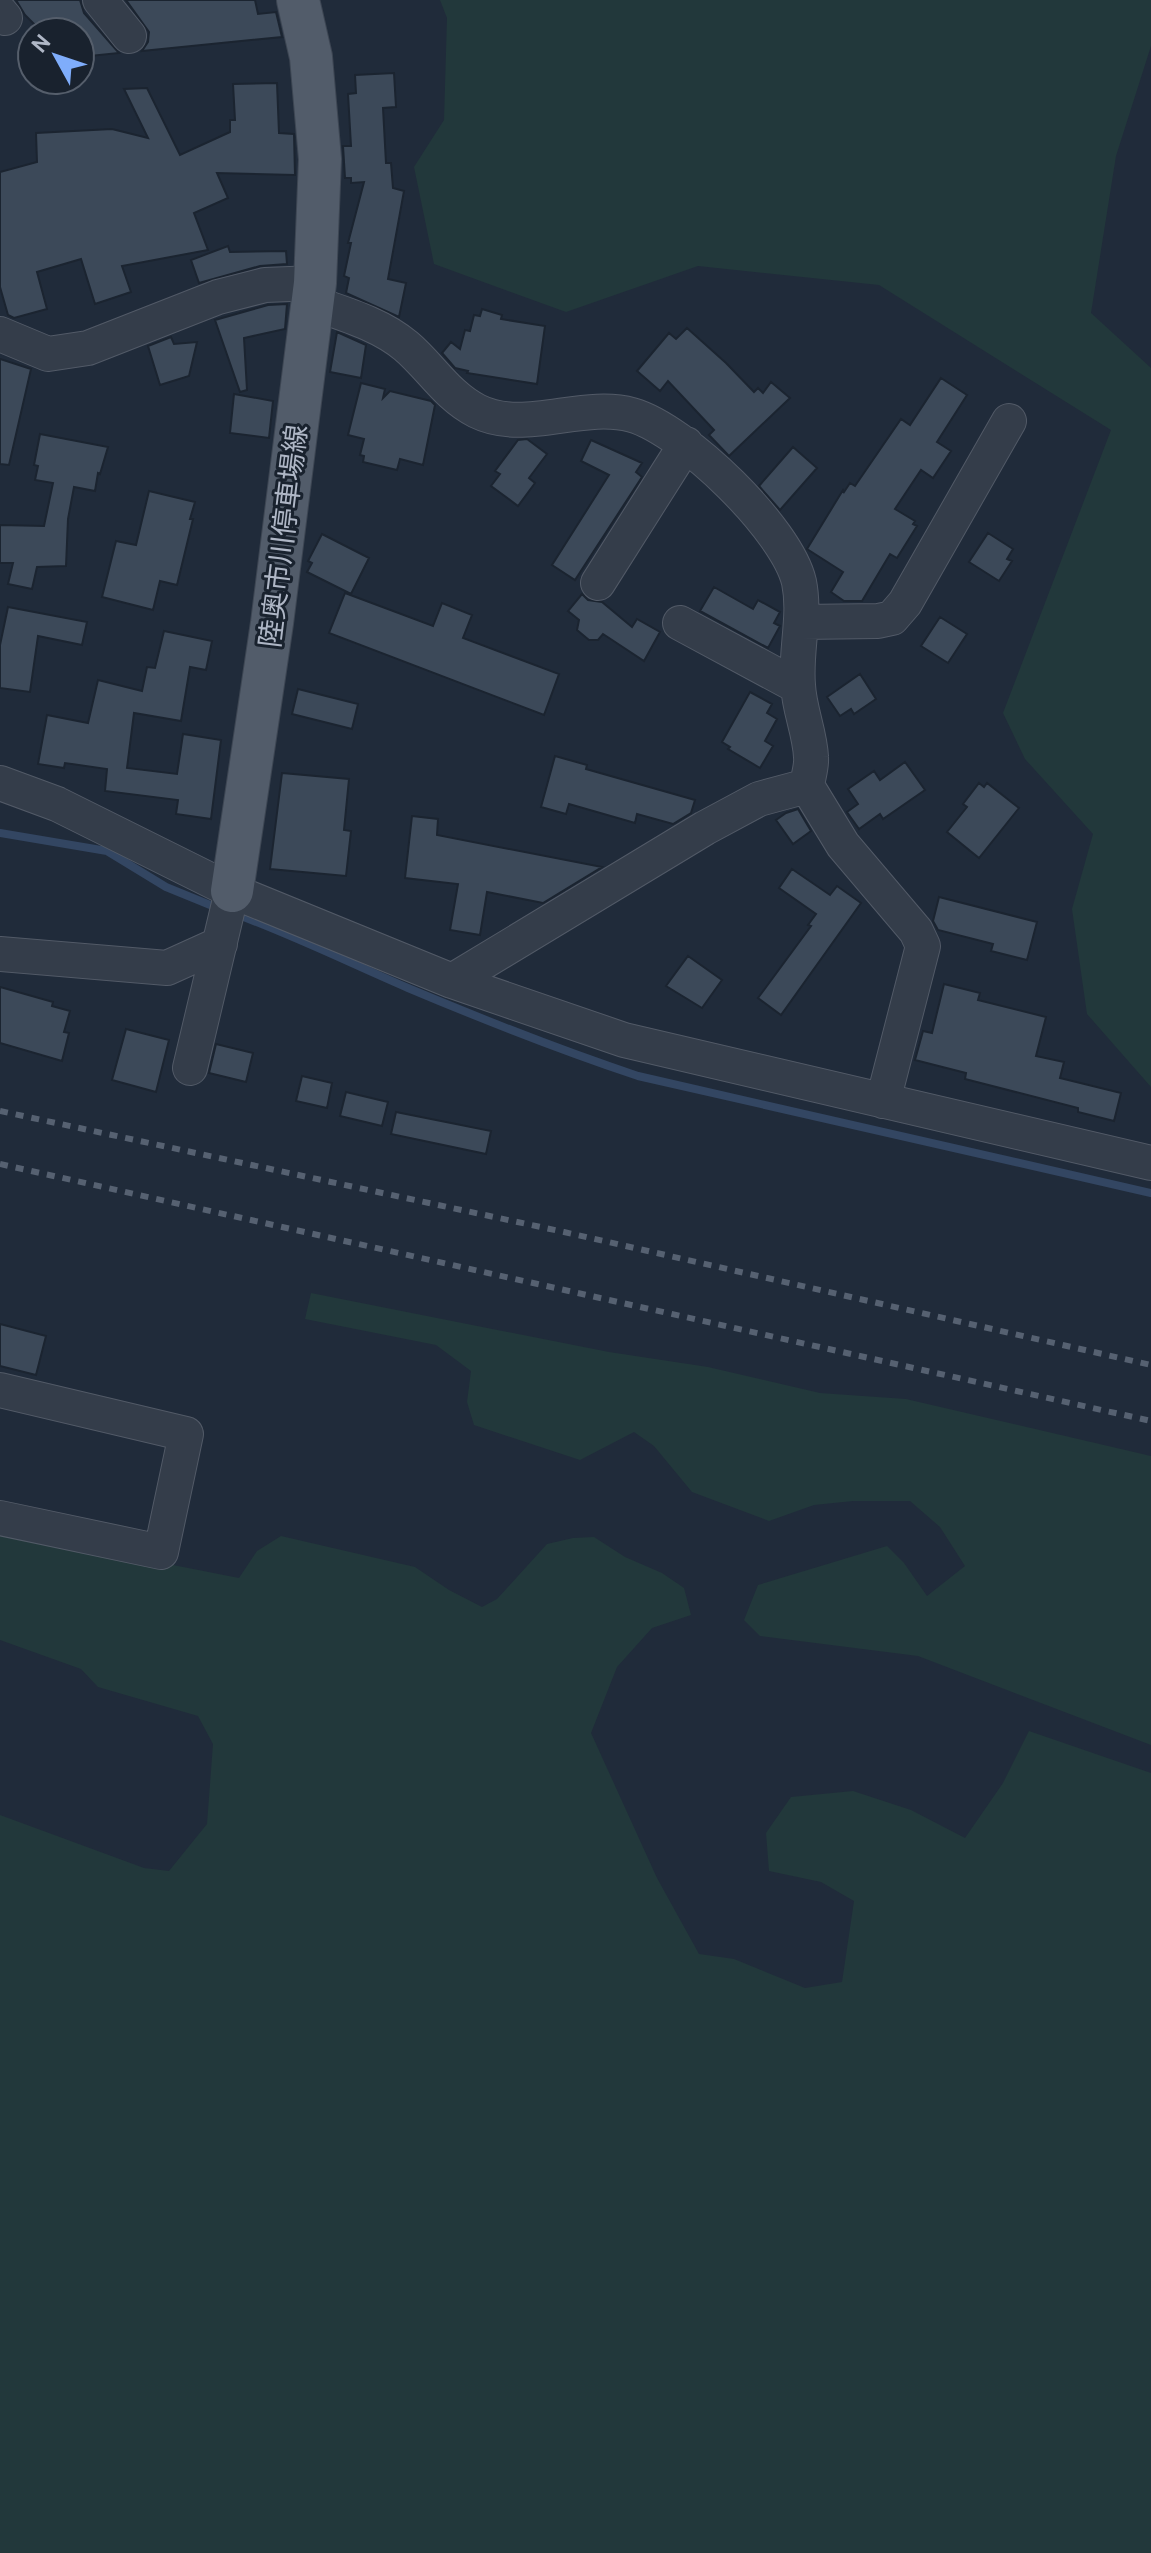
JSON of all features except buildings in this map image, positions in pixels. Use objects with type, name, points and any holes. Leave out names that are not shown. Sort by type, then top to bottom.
[{"type":"main road","name":"陸奥市川停車場線","points":[[232,891],[272,623],[314,293],[320,159],[311,57],[298,0]]},
{"type":"street","points":[[100,0],[129,36]]},
{"type":"street","points":[[0,334],[48,354],[88,348],[218,297],[265,285],[314,293],[405,345],[452,393],[477,411],[506,421],[608,411],[644,420],[686,444],[720,473],[776,537],[792,560],[799,585],[801,622],[797,686],[811,758],[807,786],[843,845],[916,931],[923,946],[883,1101]]},
{"type":"street","points":[[801,622],[892,618],[905,603],[1009,421]]},
{"type":"street","points":[[598,583],[686,444]]},
{"type":"street","points":[[680,623],[797,686]]},
{"type":"street","points":[[0,783],[57,804],[232,891],[452,981],[624,1040],[1151,1163]]},
{"type":"street","points":[[452,981],[705,828],[759,799],[807,786]]},
{"type":"street","name":"陸奥市川停車場線","points":[[190,1068],[232,891]]},
{"type":"street","points":[[0,954],[167,968],[220,944]]},
{"type":"street","points":[[0,1390],[186,1434],[161,1552],[0,1518]]},
{"type":"green space","points":[[440,0],[1151,0],[1151,46],[1116,156],[1091,313],[1151,368],[1151,1087],[1087,1014],[1072,909],[1093,834],[1025,759],[1003,713],[1111,430],[879,285],[698,266],[566,312],[434,264],[414,167],[444,120],[447,18]]},
{"type":"green space","points":[[311,1293],[609,1352],[708,1367],[820,1393],[906,1399],[1151,1456],[1151,1745],[918,1656],[760,1636],[744,1620],[758,1585],[887,1546],[904,1563],[927,1596],[965,1566],[940,1527],[910,1501],[814,1505],[769,1521],[692,1492],[654,1446],[634,1432],[580,1460],[474,1425],[467,1402],[471,1371],[436,1345],[305,1319]]},
{"type":"green space","points":[[0,1531],[239,1578],[257,1551],[281,1536],[415,1567],[482,1607],[497,1599],[547,1544],[573,1538],[594,1537],[625,1557],[662,1573],[684,1588],[691,1615],[652,1628],[617,1667],[591,1733],[657,1878],[699,1954],[734,1959],[805,1988],[842,1982],[854,1901],[821,1882],[769,1871],[766,1833],[791,1797],[853,1791],[911,1810],[965,1838],[1003,1783],[1029,1731],[1151,1773],[1151,2553],[0,2553],[0,1815],[144,1868],[169,1871],[207,1824],[213,1744],[198,1716],[98,1687],[81,1669],[0,1640]]},
{"type":"waterway","points":[[0,833],[107,851],[166,887],[220,909]]},
{"type":"waterway","points":[[233,913],[465,1012],[638,1076],[1151,1193]]},
{"type":"railway","points":[[0,1111],[564,1232],[1151,1365]]},
{"type":"railway","points":[[0,1164],[1151,1421]]}]
